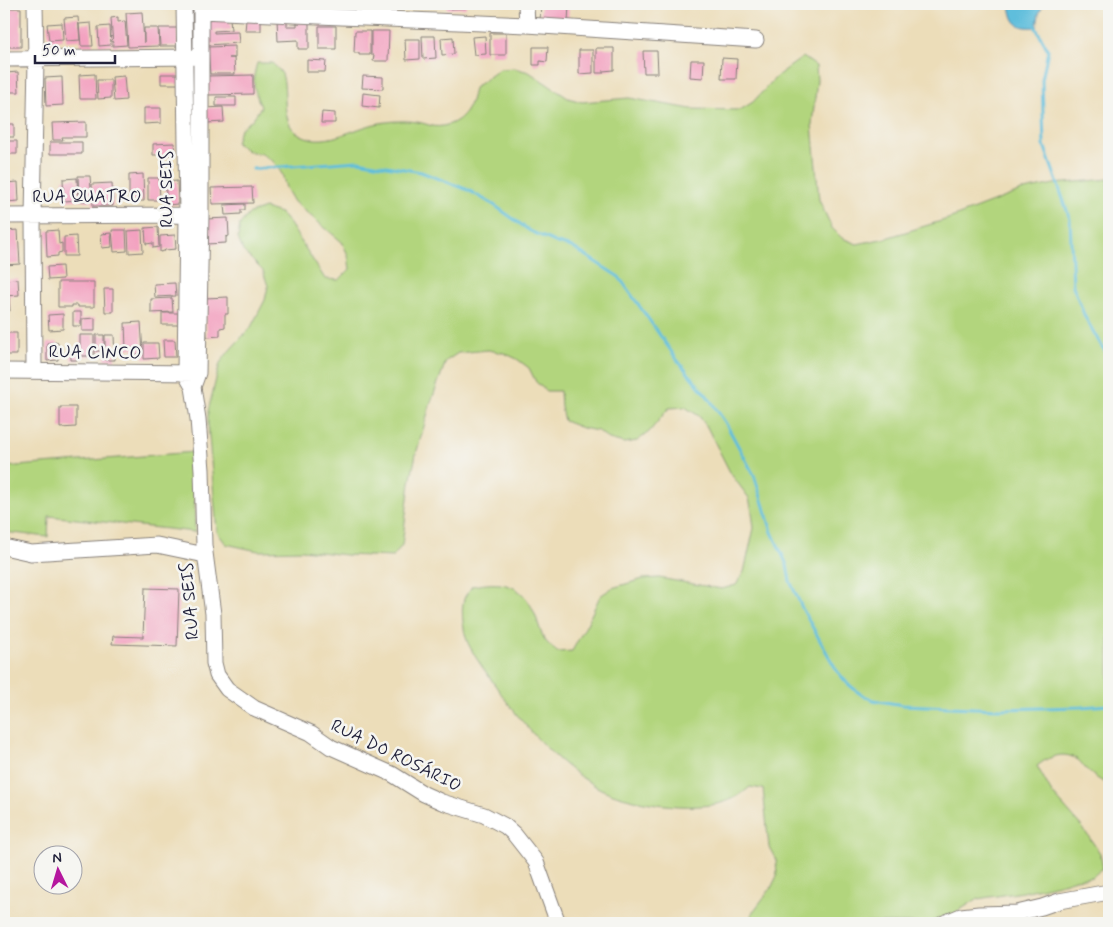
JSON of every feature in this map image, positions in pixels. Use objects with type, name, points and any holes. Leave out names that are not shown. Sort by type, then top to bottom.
[{"type":"street","points":[[34,371],[35,4]]},
{"type":"street","name":"RUA SEIS","points":[[184,4],[185,57],[194,215],[192,378],[201,453],[206,555],[213,614],[214,663],[217,675],[227,689]]},
{"type":"street","points":[[526,4],[527,25]]},
{"type":"street","points":[[194,215],[201,56],[201,7],[347,11],[756,40]]},
{"type":"street","points":[[4,59],[201,56]]},
{"type":"street","name":"RUA QUATRO","points":[[4,216],[194,215]]},
{"type":"street","name":"RUA CINCO","points":[[4,371],[192,378]]},
{"type":"street","points":[[4,547],[31,553],[157,545],[206,555]]},
{"type":"street","name":"RUA DO ROSÁRIO","points":[[227,689],[254,708],[304,730],[331,747],[392,774],[424,794],[442,802],[484,815],[505,826],[514,834],[536,862],[558,923]]},
{"type":"street","points":[[944,923],[961,916],[1016,912],[1042,907],[1059,901],[1109,892]]},
{"type":"green space","points":[[803,57],[816,66],[817,80],[812,124],[819,200],[832,228],[842,238],[857,244],[886,238],[951,218],[1024,190],[1054,184],[1109,179],[1109,784],[1094,776],[1078,760],[1067,755],[1056,756],[1037,766],[1052,793],[1082,827],[1100,853],[1103,868],[1092,877],[1075,879],[1023,892],[977,899],[952,915],[927,923],[753,923],[752,913],[771,888],[777,876],[776,860],[769,847],[763,789],[750,787],[727,801],[698,806],[642,802],[609,793],[567,766],[540,742],[516,714],[468,643],[463,624],[462,610],[465,597],[472,586],[501,584],[516,589],[529,602],[545,640],[557,652],[572,651],[600,596],[612,588],[643,579],[659,578],[722,589],[736,585],[744,572],[754,528],[749,498],[731,474],[707,427],[699,416],[685,407],[669,408],[649,432],[637,441],[624,443],[609,439],[598,431],[582,428],[564,421],[560,391],[546,391],[536,382],[529,368],[517,359],[504,353],[488,350],[458,353],[446,361],[431,402],[410,483],[402,545],[393,557],[346,555],[302,550],[258,551],[226,544],[217,532],[208,411],[220,363],[251,327],[265,300],[268,286],[263,271],[243,251],[238,238],[240,224],[250,213],[265,208],[280,213],[290,224],[325,279],[339,280],[350,269],[348,255],[342,242],[294,202],[286,188],[282,174],[274,162],[262,154],[248,151],[236,143],[240,129],[252,120],[261,107],[254,86],[257,63],[272,63],[282,74],[286,113],[291,127],[306,137],[327,139],[380,123],[412,121],[442,126],[453,123],[463,116],[466,111],[474,88],[500,69],[514,68],[529,72],[568,98],[582,102],[629,98],[691,109],[740,110],[753,102],[777,76]]},
{"type":"green space","points":[[194,452],[195,532],[49,516],[48,537],[4,532],[4,467]]},
{"type":"water","points":[[1010,4],[1043,4],[1037,27],[1020,26],[1012,16]]},
{"type":"building","points":[[273,4],[288,4],[288,7],[273,7]]},
{"type":"building","points":[[306,4],[335,4],[335,7],[306,6]]},
{"type":"building","points":[[355,4],[381,4],[381,9],[355,8]]},
{"type":"building","points":[[447,4],[466,4],[466,8],[447,9]]},
{"type":"building","points":[[541,4],[569,4],[568,22],[540,20]]},
{"type":"building","points":[[607,4],[621,4],[620,8]]},
{"type":"building","points":[[7,8],[21,8],[21,47],[7,47]]},
{"type":"building","points":[[142,12],[144,43],[144,28],[158,28],[159,46],[128,47],[126,13]]},
{"type":"building","points":[[78,17],[80,40],[66,41],[64,18]]},
{"type":"building","points":[[118,17],[118,22],[125,21],[127,45],[113,46],[111,18]]},
{"type":"building","points":[[230,18],[231,30],[214,31],[214,33],[238,32],[239,43],[207,45],[205,20]]},
{"type":"building","points":[[261,19],[261,31],[245,31],[246,20]]},
{"type":"building","points":[[277,19],[287,19],[287,26],[297,26],[297,22],[309,22],[309,49],[298,49],[298,40],[278,41]]},
{"type":"building","points":[[62,23],[63,40],[49,41],[47,24]]},
{"type":"building","points":[[91,23],[93,46],[81,46],[79,24]]},
{"type":"building","points":[[110,26],[111,45],[99,46],[98,27]]},
{"type":"building","points":[[319,26],[336,26],[336,49],[319,49]]},
{"type":"building","points":[[159,28],[177,28],[178,46],[160,46]]},
{"type":"building","points":[[355,31],[370,31],[370,55],[354,53]]},
{"type":"building","points":[[371,31],[389,31],[388,61],[373,61],[374,55],[371,55]]},
{"type":"building","points":[[490,33],[506,33],[506,55],[490,55]]},
{"type":"building","points":[[422,36],[435,36],[436,58],[423,59]]},
{"type":"building","points":[[485,36],[486,54],[474,55],[472,37]]},
{"type":"building","points":[[453,37],[454,54],[442,55],[441,38]]},
{"type":"building","points":[[405,39],[420,39],[420,59],[406,60]]},
{"type":"building","points":[[235,46],[235,74],[210,74],[208,47]]},
{"type":"building","points":[[533,47],[548,47],[547,62],[540,61],[540,65],[533,65]]},
{"type":"building","points":[[596,48],[614,48],[614,70],[596,73]]},
{"type":"building","points":[[579,50],[593,50],[593,73],[579,74]]},
{"type":"building","points":[[643,51],[657,51],[658,73],[644,73]]},
{"type":"building","points":[[722,58],[737,59],[736,79],[721,79]]},
{"type":"building","points":[[307,60],[326,61],[325,72],[307,72]]},
{"type":"building","points":[[691,60],[704,60],[703,78],[690,77]]},
{"type":"building","points":[[18,72],[19,92],[6,92],[6,73]]},
{"type":"building","points":[[95,74],[96,99],[80,99],[79,75]]},
{"type":"building","points":[[161,74],[178,74],[179,84],[161,84]]},
{"type":"building","points":[[253,75],[253,94],[208,95],[207,76]]},
{"type":"building","points":[[124,76],[126,100],[114,101],[112,77]]},
{"type":"building","points":[[363,76],[383,77],[383,89],[362,88]]},
{"type":"building","points":[[62,77],[63,105],[46,106],[45,78]]},
{"type":"building","points":[[97,80],[111,80],[111,98],[98,99]]},
{"type":"building","points":[[363,93],[380,95],[379,108],[362,106]]},
{"type":"building","points":[[216,97],[236,97],[236,106],[216,106]]},
{"type":"building","points":[[223,107],[224,122],[207,123],[206,108]]},
{"type":"building","points":[[144,108],[161,108],[161,123],[144,124]]},
{"type":"building","points":[[322,112],[335,113],[335,123],[321,123]]},
{"type":"building","points":[[86,122],[86,137],[62,137],[63,140],[53,140],[52,123]]},
{"type":"building","points":[[4,124],[14,124],[14,137],[4,137]]},
{"type":"building","points":[[4,141],[17,141],[17,154],[4,154]]},
{"type":"building","points":[[50,142],[82,142],[82,154],[50,154]]},
{"type":"building","points":[[174,143],[175,155],[153,155],[153,144]]},
{"type":"building","points":[[143,174],[144,201],[129,201],[129,175]]},
{"type":"building","points":[[78,176],[90,176],[92,201],[79,201]]},
{"type":"building","points":[[77,178],[78,200],[64,201],[63,179]]},
{"type":"building","points":[[148,178],[159,178],[160,200],[148,200]]},
{"type":"building","points":[[177,181],[178,204],[167,205],[165,182]]},
{"type":"building","points":[[18,182],[19,201],[6,202],[5,183]]},
{"type":"building","points":[[112,183],[113,206],[93,206],[92,184]]},
{"type":"building","points":[[252,187],[253,203],[212,204],[211,188]]},
{"type":"building","points":[[245,204],[245,210],[241,210],[241,214],[225,215],[224,205]]},
{"type":"building","points":[[228,218],[229,236],[226,237],[226,243],[206,244],[206,219]]},
{"type":"building","points":[[158,227],[159,247],[153,248],[153,243],[146,244],[145,228]]},
{"type":"building","points":[[18,230],[20,264],[4,265],[4,231]]},
{"type":"building","points":[[58,230],[59,244],[62,243],[62,252],[58,253],[58,256],[47,257],[46,231]]},
{"type":"building","points":[[112,230],[126,230],[127,251],[114,252]]},
{"type":"building","points":[[142,230],[143,252],[129,253],[128,231]]},
{"type":"building","points":[[111,233],[112,247],[102,248],[101,234]]},
{"type":"building","points":[[175,235],[176,249],[160,252],[160,236]]},
{"type":"building","points":[[76,236],[77,256],[64,256],[64,237]]},
{"type":"building","points":[[62,266],[63,279],[48,280],[47,267]]},
{"type":"building","points":[[18,279],[19,295],[4,296],[4,280]]},
{"type":"building","points":[[58,282],[94,282],[94,307],[72,305],[72,307],[58,307]]},
{"type":"building","points":[[175,283],[176,296],[155,297],[154,284]]},
{"type":"building","points":[[104,289],[113,289],[113,312],[105,312]]},
{"type":"building","points":[[4,297],[9,297],[10,311],[4,311]]},
{"type":"building","points":[[228,297],[228,314],[225,314],[225,327],[220,328],[220,336],[207,337],[205,298]]},
{"type":"building","points":[[172,298],[173,312],[151,313],[151,299]]},
{"type":"building","points":[[73,312],[81,312],[81,326],[73,326]]},
{"type":"building","points":[[162,313],[178,313],[178,325],[162,325]]},
{"type":"building","points":[[63,314],[63,329],[49,330],[48,315]]},
{"type":"building","points":[[95,318],[95,331],[82,331],[82,319]]},
{"type":"building","points":[[141,322],[143,354],[133,354],[133,348],[126,349],[125,323]]},
{"type":"building","points":[[4,333],[17,333],[17,355],[5,355]]},
{"type":"building","points":[[80,335],[94,335],[94,356],[80,356]]},
{"type":"building","points":[[96,335],[104,335],[104,351],[96,351]]},
{"type":"building","points":[[105,335],[114,335],[115,360],[105,360]]},
{"type":"building","points":[[163,340],[175,340],[176,357],[164,357]]},
{"type":"building","points":[[58,342],[58,360],[47,361],[47,343]]},
{"type":"building","points":[[144,343],[158,343],[159,358],[144,359]]},
{"type":"building","points":[[79,352],[79,360],[71,360],[71,353]]},
{"type":"building","points":[[60,407],[76,407],[76,427],[60,428]]},
{"type":"building","points":[[145,588],[179,589],[177,646],[112,644],[113,636],[143,637]]},
{"type":"waterway","points":[[1034,24],[1048,50],[1042,80],[1044,145],[1070,219],[1073,286],[1085,317],[1102,347],[1109,355]]},
{"type":"waterway","points":[[253,169],[358,161],[421,172],[468,190],[494,205],[530,231],[557,243],[572,247],[619,277],[678,361],[708,397],[725,422],[754,475],[772,532],[787,565],[790,581],[803,610],[837,671],[859,693],[873,700],[903,705],[998,709],[1109,705]]}]
